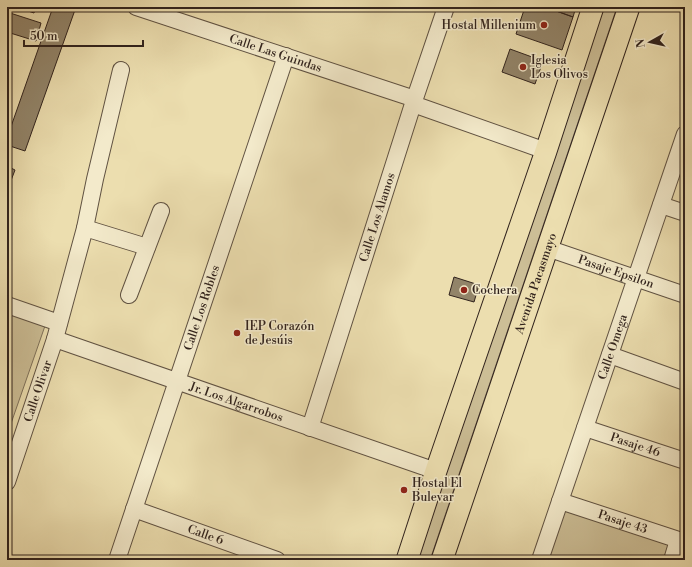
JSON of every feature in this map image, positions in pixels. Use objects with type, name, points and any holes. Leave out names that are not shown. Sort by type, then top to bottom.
[{"type":"main road","points":[[407,560],[427,468],[546,151],[593,7]]},
{"type":"main road","name":"Avenida Pacasmayo","points":[[442,560],[629,7]]},
{"type":"street","name":"Calle Las Guindas","points":[[136,7],[286,56],[546,151]]},
{"type":"street","name":"Calle Los Alamos","points":[[310,428],[414,102],[446,7]]},
{"type":"street","name":"Calle Los Robles","points":[[117,560],[286,56]]},
{"type":"street","name":"Calle Olivar","points":[[7,482],[55,339],[85,228],[94,180],[121,70]]},
{"type":"street","name":"Calle Omega","points":[[540,560],[685,134]]},
{"type":"street","points":[[661,205],[685,213]]},
{"type":"street","points":[[129,295],[161,211]]},
{"type":"street","points":[[85,228],[147,247]]},
{"type":"street","name":"Pasaje Epsilon","points":[[548,248],[685,295]]},
{"type":"street","points":[[7,305],[59,323]]},
{"type":"street","name":"Jr. Los Algarrobos","points":[[55,339],[427,468]]},
{"type":"street","points":[[610,355],[685,382]]},
{"type":"street","name":"Pasaje 46","points":[[585,428],[685,461]]},
{"type":"street","name":"Pasaje 43","points":[[560,501],[682,541]]},
{"type":"street","name":"Calle 6","points":[[134,509],[257,557],[277,560]]},
{"type":"street","points":[[672,560],[682,541]]},
{"type":"shaded area","points":[[600,7],[617,7],[430,560],[414,560]]},
{"type":"shaded area","points":[[7,308],[46,323],[7,435]]},
{"type":"shaded area","points":[[565,506],[674,541],[668,560],[547,560]]},
{"type":"building","points":[[16,7],[36,7],[34,13]]},
{"type":"building","points":[[53,7],[76,7],[25,151],[7,145],[7,138]]},
{"type":"building","name":"Hostal Millenium","points":[[525,7],[545,7],[573,17],[562,50],[516,34]]},
{"type":"building","points":[[545,7],[576,7],[573,17]]},
{"type":"building","points":[[7,12],[41,23],[36,41],[7,32]]},
{"type":"building","name":"Iglesia Los Olivos","points":[[510,49],[543,61],[535,84],[502,72]]},
{"type":"building","points":[[7,166],[15,170],[7,191]]},
{"type":"building","name":"Cochera","points":[[454,277],[479,285],[474,302],[449,295]]},
{"type":"place","name":"Hostal Millenium","points":[[544,25]]},
{"type":"place","name":"Iglesia Los Olivos","points":[[523,67]]},
{"type":"place","name":"Cochera","points":[[464,290]]},
{"type":"place","name":"IEP Corazón de Jesúis","points":[[237,333]]},
{"type":"place","name":"Hostal El Bulevar","points":[[404,490]]}]
